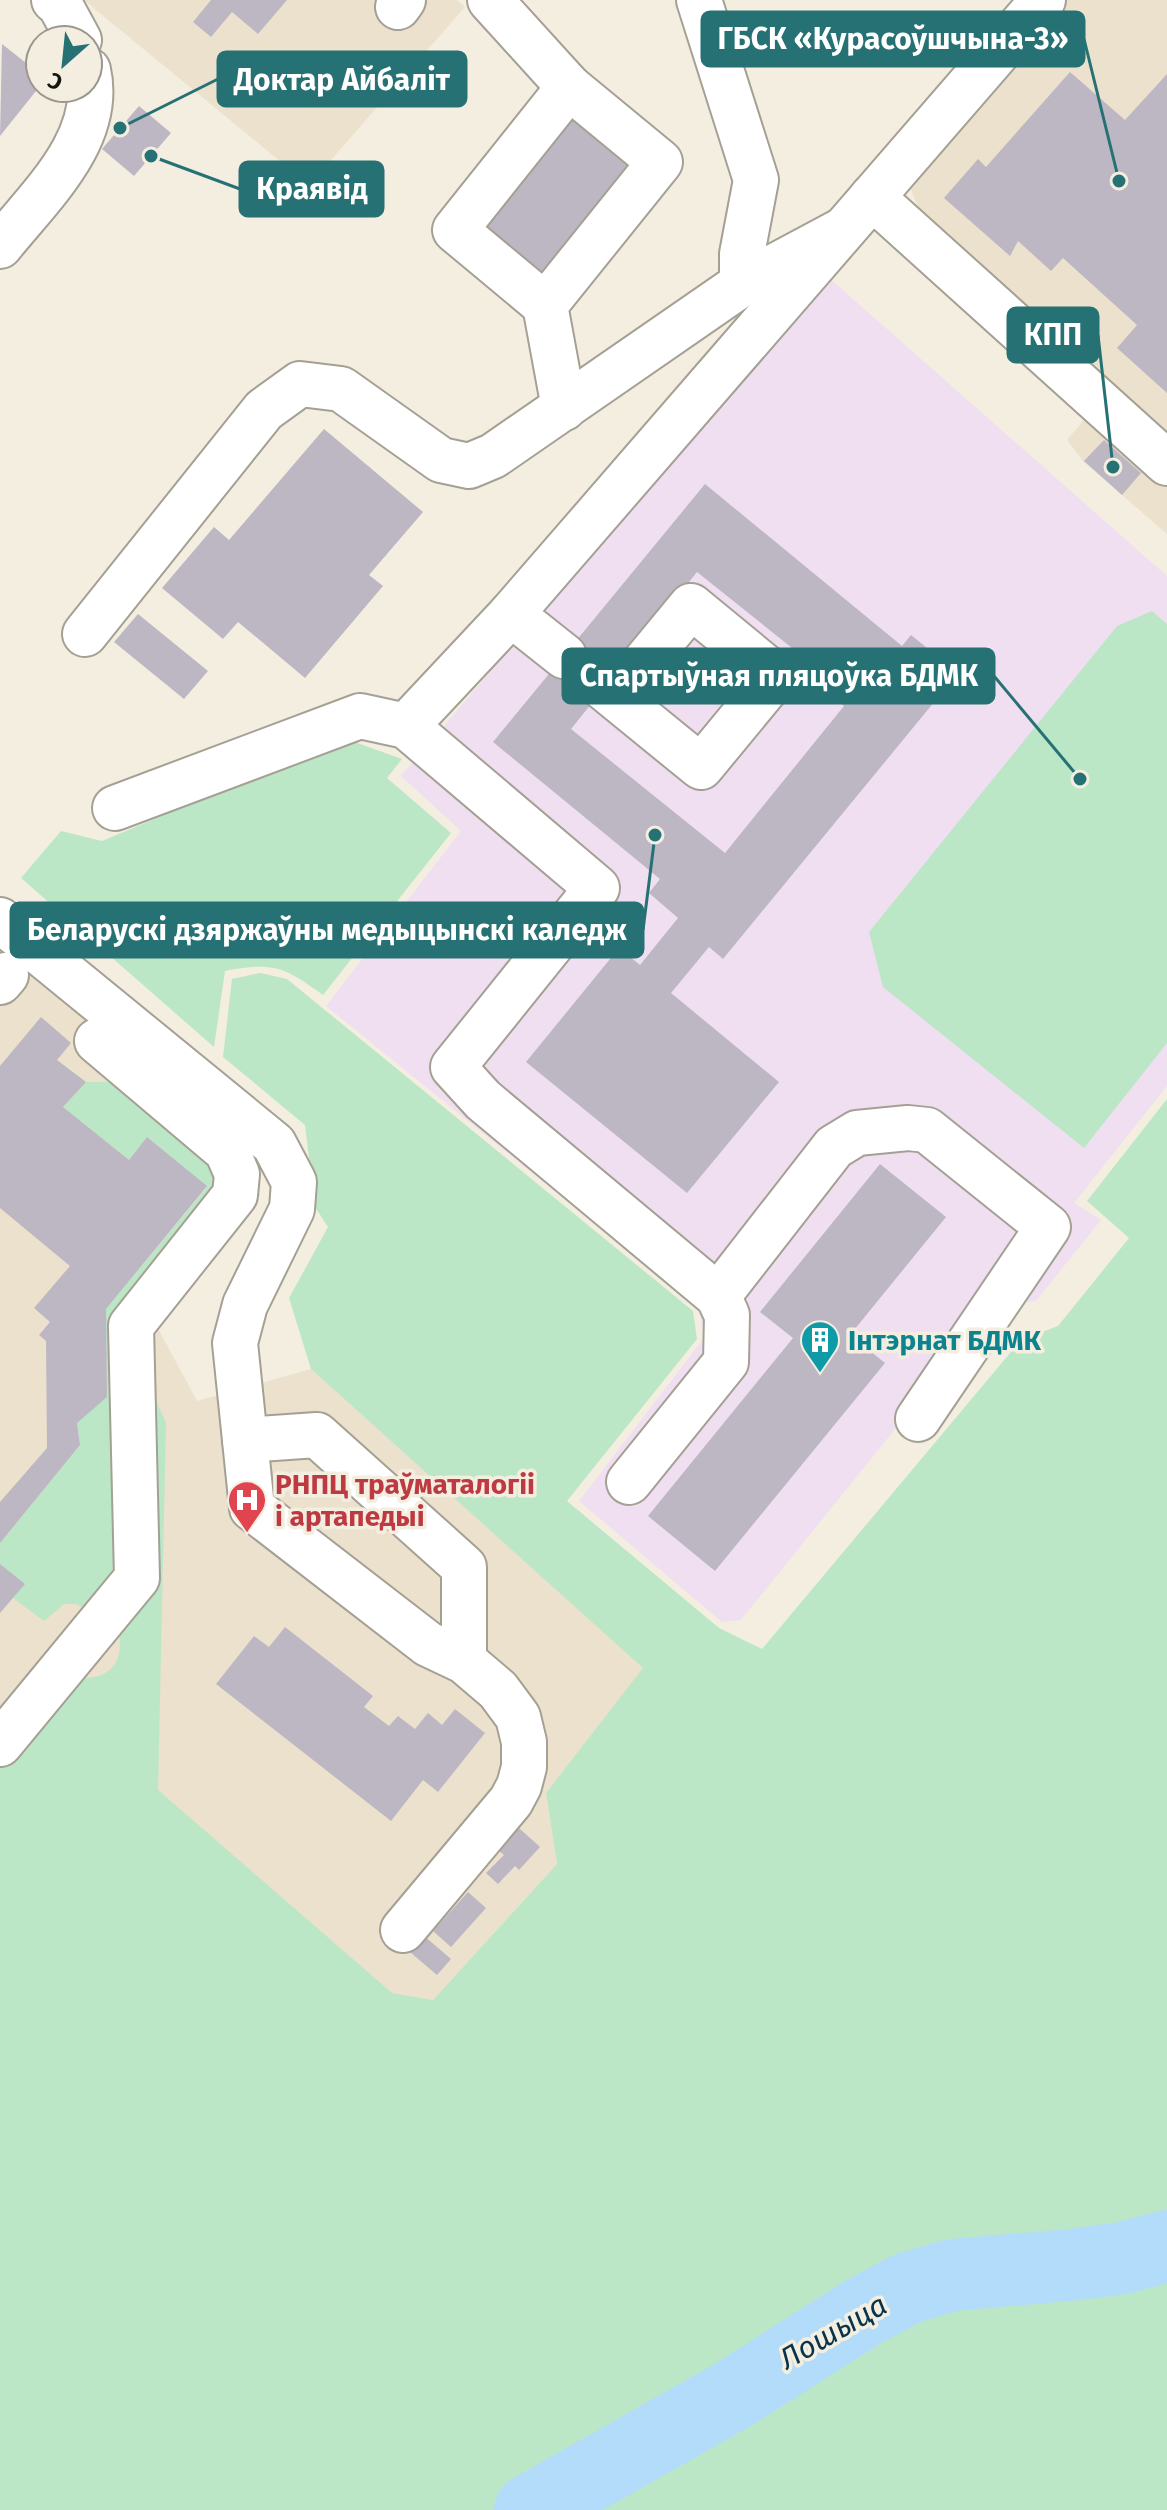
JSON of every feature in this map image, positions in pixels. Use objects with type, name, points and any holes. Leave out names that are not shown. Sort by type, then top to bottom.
[{"type":"lane","points":[[54,0],[70,24]]},
{"type":"lane","points":[[490,0],[569,87],[660,162],[545,305]]},
{"type":"lane","points":[[699,0],[756,180],[742,254],[742,284]]},
{"type":"lane","points":[[406,726],[511,614],[1043,0]]},
{"type":"lane","points":[[564,408],[545,305],[455,230],[569,87]]},
{"type":"lane","points":[[0,246],[69,159],[90,104]]},
{"type":"lane","points":[[872,197],[1167,463]]},
{"type":"lane","points":[[85,634],[264,410],[300,384],[341,389],[441,460],[469,466],[493,456],[742,284],[843,230]]},
{"type":"lane","points":[[511,614],[564,656]]},
{"type":"lane","points":[[115,808],[360,716],[406,726],[597,888],[453,1067],[483,1100],[718,1296],[727,1315],[726,1362],[629,1482]]},
{"type":"lane","points":[[0,920],[274,1144],[294,1182],[292,1209],[245,1305],[235,1343],[252,1508],[428,1644],[464,1661],[498,1690],[518,1717],[524,1742],[524,1767],[511,1801],[403,1930]]},
{"type":"lane","points":[[0,1744],[137,1578],[131,1326],[235,1195],[237,1174],[227,1151],[97,1041]]},
{"type":"lane","points":[[718,1296],[834,1147],[857,1133],[908,1128],[927,1130],[1048,1227],[918,1419]]},
{"type":"lane","points":[[245,1440],[317,1435],[464,1567],[464,1661]]},
{"type":"shaded area","points":[[84,0],[457,0],[465,7],[309,185]]},
{"type":"shaded area","points":[[1067,0],[1167,0],[1167,534],[1084,462],[1067,440],[1099,402],[1109,381],[925,225],[910,187]]},
{"type":"shaded area","points":[[828,277],[1167,576],[1167,1086],[1074,1203],[1101,1220],[1036,1301],[995,1305],[741,1620],[722,1622],[579,1501],[704,1338],[699,1308],[326,1006],[461,831],[401,776]]},
{"type":"shaded area","name":"РНПЦ траўматалогіі і артапедыі","points":[[0,947],[243,1152],[260,1195],[155,1323],[197,1401],[311,1369],[644,1668],[546,1793],[557,1864],[433,2000],[392,1994],[0,2328]]},
{"type":"green space","points":[[1152,611],[1167,624],[1167,1043],[1084,1148],[883,987],[869,932],[1117,626]]},
{"type":"green space","points":[[346,739],[402,759],[387,778],[451,833],[323,995],[298,978],[277,969],[255,967],[225,971],[214,1047],[21,878],[61,831],[102,841]]},
{"type":"green space","points":[[260,973],[287,979],[693,1311],[697,1339],[567,1501],[719,1628],[762,1649],[1021,1340],[1058,1326],[1129,1238],[1087,1201],[1167,1099],[1167,2510],[0,2510],[0,1760],[70,1676],[82,1678],[103,1674],[116,1662],[153,1394],[166,1423],[158,1790],[392,1993],[433,2000],[557,1864],[546,1793],[643,1668],[311,1369],[289,1298],[328,1227],[315,1207],[305,1125],[223,1057],[232,979]]},
{"type":"green space","points":[[86,1082],[128,1082],[227,1184],[121,1319],[125,1576],[86,1609],[76,1604],[64,1604],[44,1621],[13,1598],[24,1584],[0,1564],[0,1543],[80,1445],[77,1423],[106,1309],[207,1187],[147,1137],[129,1160],[63,1107]]},
{"type":"building","points":[[211,0],[287,0],[258,34],[232,12],[211,37],[193,22]]},
{"type":"building","points":[[2,44],[24,61],[26,104],[0,136]]},
{"type":"building","points":[[1070,72],[1125,120],[1167,74],[1167,393],[1117,348],[1137,325],[1063,258],[1051,271],[1018,241],[1010,256],[944,198],[978,159],[986,167]]},
{"type":"building","points":[[579,103],[643,155],[542,278],[478,226]]},
{"type":"building","points":[[139,106],[171,133],[134,176],[102,149]]},
{"type":"building","points":[[324,429],[423,512],[369,575],[383,586],[305,678],[238,622],[223,639],[162,588],[214,527],[229,540]]},
{"type":"building","points":[[1104,440],[1141,473],[1122,495],[1084,461]]},
{"type":"building","points":[[705,484],[902,646],[911,635],[958,673],[723,959],[709,947],[671,993],[779,1082],[687,1193],[526,1062],[619,948],[640,965],[678,918],[649,893],[660,879],[493,742]],"holes":[[[697,572],[817,668],[809,678],[844,706],[725,853],[571,729]]]},
{"type":"building","points":[[138,614],[208,671],[184,699],[114,642]]},
{"type":"building","points":[[41,1017],[71,1043],[57,1060],[86,1082],[63,1107],[129,1160],[147,1137],[207,1186],[106,1309],[107,1397],[77,1423],[80,1445],[0,1543],[0,1502],[47,1448],[46,1341],[39,1335],[50,1322],[34,1308],[70,1266],[0,1208],[0,1066]]},
{"type":"building","name":"Інтэрнат БДМК","points":[[880,1164],[946,1217],[850,1335],[885,1363],[715,1571],[648,1516],[793,1338],[760,1312]]},
{"type":"building","points":[[0,1564],[25,1584],[0,1613]]},
{"type":"building","points":[[285,1627],[373,1696],[364,1707],[389,1726],[398,1716],[415,1729],[428,1713],[442,1725],[455,1709],[485,1733],[438,1792],[423,1780],[391,1821],[216,1684],[254,1636],[269,1647]]},
{"type":"building","points":[[519,1828],[540,1847],[519,1870],[515,1866],[498,1884],[486,1873],[504,1855],[498,1850]]},
{"type":"building","points":[[468,1892],[486,1908],[451,1947],[433,1931]]},
{"type":"building","points":[[417,1930],[451,1959],[437,1975],[403,1946]]},
{"type":"waterway","name":"Лошыца","points":[[530,2510],[736,2393],[863,2312],[908,2288],[952,2275],[1123,2258],[1167,2246]]},
{"type":"place","name":"Доктар Айбаліт","points":[[120,128]]},
{"type":"place","name":"Краявід","points":[[151,156]]},
{"type":"place","name":"ГБСК «Курасоўшчына-3»","points":[[1119,181]]},
{"type":"place","name":"КПП","points":[[1113,467]]},
{"type":"place","name":"Спартыўная пляцоўка БДМК","points":[[1080,779]]},
{"type":"place","name":"Беларускі дзяржаўны медыцынскі каледж","points":[[655,835]]},
{"type":"place","name":"Інтэрнат БДМК","points":[[820,1374]]},
{"type":"place","name":"РНПЦ траўматалогіі і артапедыі","points":[[247,1534]]}]
